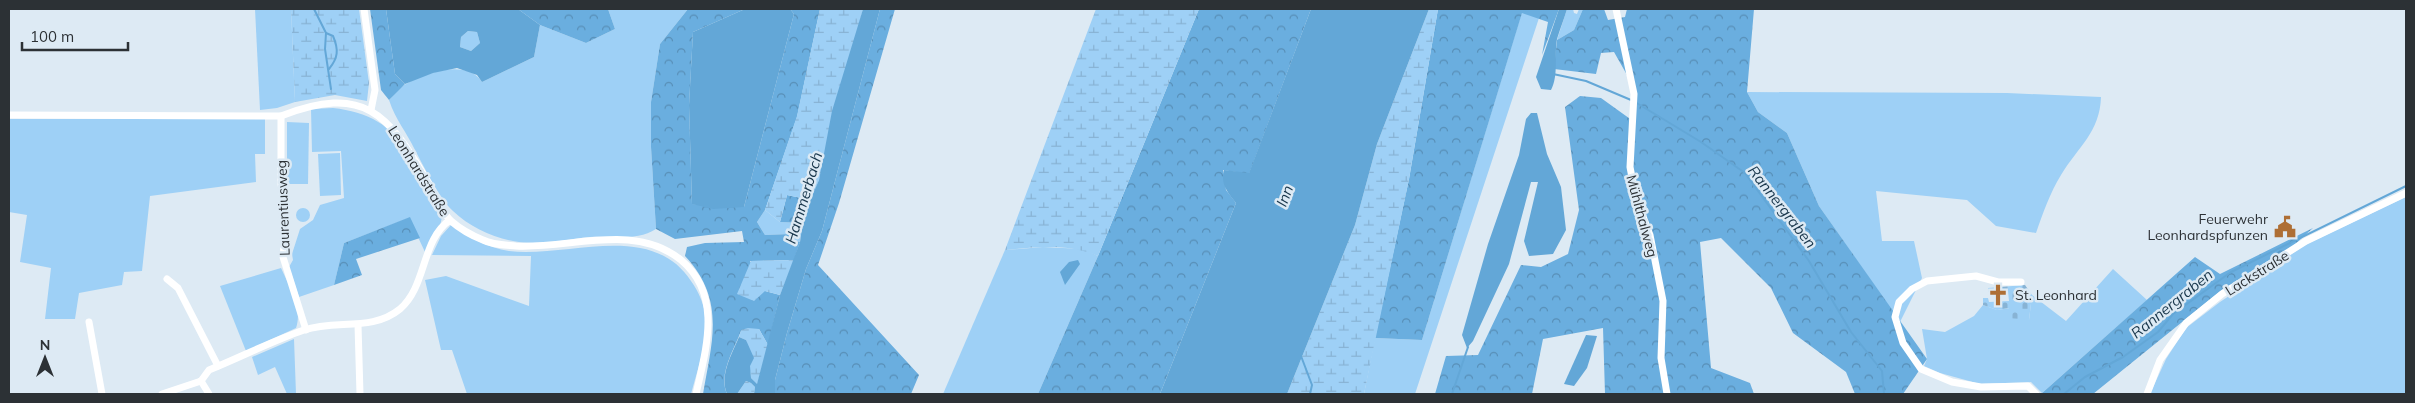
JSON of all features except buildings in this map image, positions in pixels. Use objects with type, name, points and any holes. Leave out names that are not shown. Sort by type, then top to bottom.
[{"type":"street","points":[[364,9],[374,90],[371,110]]},
{"type":"street","name":"Mühlthalweg","points":[[1616,9],[1634,94],[1630,133],[1630,167],[1636,198],[1650,234],[1663,301],[1661,358],[1667,394]]},
{"type":"street","name":"Leonhardstraße","points":[[9,115],[281,116],[309,105],[330,103],[348,104],[371,110],[387,121],[399,135],[450,220],[484,241],[500,245],[535,247],[630,239],[654,244],[674,255],[696,276],[707,304],[709,335],[696,394]]},
{"type":"street","name":"Laurentiusweg","points":[[281,116],[281,183],[286,228],[283,257],[306,330]]},
{"type":"street","name":"Lackstraße","points":[[2147,394],[2160,360],[2186,323],[2222,294],[2306,242],[2406,193]]},
{"type":"street","points":[[162,394],[202,381],[209,370],[306,330],[358,325],[385,317],[400,309],[410,298],[434,240],[444,225],[450,220]]},
{"type":"street","points":[[2021,282],[1998,282],[1976,276],[1927,281],[1912,289],[1899,302],[1895,317],[1902,343],[1921,369],[1952,382],[1981,387],[2028,386],[2036,394]]},
{"type":"street","points":[[167,279],[178,288],[218,366]]},
{"type":"street","points":[[89,322],[102,394]]},
{"type":"street","points":[[358,325],[360,394]]},
{"type":"street","points":[[202,381],[209,394]]},
{"type":"green space","points":[[255,9],[291,9],[295,102],[277,108],[260,110]]},
{"type":"green space","points":[[291,9],[359,9],[369,83],[367,101],[335,95],[295,102]]},
{"type":"green space","points":[[370,9],[386,9],[395,74],[405,84],[389,100],[381,90]]},
{"type":"green space","points":[[518,9],[608,9],[615,29],[586,43],[540,25]]},
{"type":"green space","points":[[608,9],[688,9],[660,44],[651,102],[651,147],[656,229],[633,237],[590,237],[533,243],[501,238],[480,230],[461,218],[448,206],[438,191],[398,120],[389,100],[404,85],[435,72],[457,69],[467,71],[475,75],[482,82],[534,57],[540,25],[586,43],[615,29]]},
{"type":"green space","points":[[688,9],[745,9],[693,32],[689,105],[692,204],[744,207],[794,14],[790,9],[820,9],[797,117],[765,210],[757,222],[765,235],[790,234],[795,241],[800,242],[794,260],[750,261],[765,291],[780,295],[768,345],[759,329],[741,331],[731,354],[724,378],[727,394],[703,394],[712,339],[711,305],[698,272],[685,256],[687,247],[705,243],[744,242],[742,231],[675,239],[656,229],[651,147],[651,102],[660,44]]},
{"type":"green space","points":[[820,9],[863,9],[819,180],[812,197],[806,199],[787,195],[780,222],[765,210],[797,116]]},
{"type":"green space","points":[[880,9],[895,9],[839,203],[818,265],[919,375],[911,394],[775,394],[775,380],[787,333],[806,269],[822,231]]},
{"type":"green space","points":[[1096,9],[1199,9],[1098,256],[1076,249],[1052,247],[1005,250]]},
{"type":"green space","points":[[1199,9],[1311,9],[1249,174],[1223,170],[1226,190],[1236,203],[1160,394],[1038,394],[1098,256]]},
{"type":"green space","points":[[1429,9],[1438,9],[1409,179],[1364,394],[1287,394],[1355,225],[1377,144]]},
{"type":"green space","points":[[1438,9],[1559,9],[1542,55],[1548,22],[1522,13],[1422,340],[1375,338],[1409,179]]},
{"type":"green space","points":[[1567,9],[1573,9],[1574,13],[1577,14],[1579,9],[1583,9],[1574,30],[1557,40]]},
{"type":"green space","points":[[1583,9],[1604,9],[1608,20],[1625,17],[1627,9],[1754,9],[1747,92],[1758,112],[1787,133],[1819,206],[1927,359],[1903,394],[1855,394],[1846,372],[1793,333],[1771,288],[1721,238],[1700,242],[1711,368],[1750,383],[1754,394],[1605,394],[1603,328],[1543,339],[1532,394],[1435,394],[1446,356],[1478,355],[1521,265],[1541,267],[1568,254],[1579,210],[1565,107],[1580,96],[1601,98],[1633,121],[1631,82],[1614,52],[1601,53],[1596,74],[1554,69],[1557,40],[1574,30]]},
{"type":"green space","points":[[1522,12],[1539,18],[1415,394],[1364,394],[1375,338],[1422,340]]},
{"type":"green space","points":[[468,31],[477,32],[480,43],[471,51],[460,47],[461,37]]},
{"type":"green space","points":[[1747,92],[2007,93],[2101,97],[2097,120],[2087,139],[2057,182],[2036,233],[1996,226],[1967,200],[1876,191],[1882,241],[1914,241],[1922,278],[1900,322],[1819,206],[1787,133],[1758,112]]},
{"type":"green space","points":[[333,108],[368,116],[394,135],[409,155],[422,184],[442,217],[440,226],[425,252],[409,218],[344,243],[334,285],[299,297],[289,267],[293,260],[292,254],[300,229],[313,220],[320,205],[344,198],[341,151],[312,152],[311,109]]},
{"type":"green space","points":[[9,119],[265,119],[265,154],[255,154],[256,182],[150,196],[142,271],[124,272],[122,285],[79,293],[75,319],[45,319],[51,268],[20,262],[27,215],[9,212]]},
{"type":"green space","points":[[287,122],[309,123],[308,184],[287,184]]},
{"type":"green space","points":[[340,153],[341,195],[320,196],[318,154]]},
{"type":"green space","points":[[787,195],[806,199],[802,223],[780,222]]},
{"type":"green space","points":[[2406,197],[2406,394],[2150,394],[2166,359],[2186,328],[2220,302],[2305,245]]},
{"type":"green space","points":[[300,208],[306,208],[310,215],[306,222],[300,222],[296,218],[296,212]]},
{"type":"green space","points":[[765,210],[780,222],[802,223],[800,242],[795,241],[790,234],[765,235],[757,222]]},
{"type":"green space","points":[[410,217],[420,238],[356,259],[362,275],[334,285],[344,243]]},
{"type":"green space","points":[[451,225],[478,241],[509,251],[532,252],[607,246],[631,247],[654,252],[674,262],[694,285],[701,299],[706,320],[703,348],[691,394],[467,394],[452,350],[441,350],[425,280],[446,276],[529,306],[531,256],[432,255],[441,236]]},
{"type":"green space","points":[[2313,228],[2279,259],[2223,289],[2093,394],[2041,394],[2195,257],[2220,274]]},
{"type":"green space","points":[[1043,247],[1083,249],[1098,256],[1038,394],[943,394],[1005,250]]},
{"type":"green space","points":[[794,260],[780,295],[765,291],[754,301],[737,294],[751,261]]},
{"type":"green space","points":[[281,268],[291,290],[298,313],[296,328],[246,351],[220,286]]},
{"type":"green space","points":[[2113,269],[2147,300],[2042,393],[2031,382],[1980,384],[1940,373],[1924,366],[1927,359],[1922,329],[1945,332],[1974,316],[1983,305],[1997,310],[2010,308],[2029,320],[2032,295],[2066,321]]},
{"type":"green space","points":[[2025,285],[2032,295],[2029,320],[2008,318],[2009,308],[1997,310],[1983,305],[1983,298],[1988,298],[1989,302],[2009,301],[2008,291],[1988,292],[1988,288]]},
{"type":"green space","points":[[748,328],[759,329],[768,345],[757,385],[751,378],[746,340],[739,337],[741,330]]},
{"type":"green space","points":[[294,339],[296,394],[287,394],[275,367],[258,375],[252,357]]},
{"type":"green space","points":[[746,381],[755,387],[754,394],[737,394]]},
{"type":"water","points":[[386,9],[518,9],[540,25],[534,57],[482,82],[477,75],[457,68],[433,73],[405,84],[395,74]],"holes":[[[468,31],[477,32],[480,43],[471,51],[460,47],[461,37]]]},
{"type":"water","points":[[745,9],[790,9],[794,14],[744,207],[713,209],[692,204],[689,105],[693,32]]},
{"type":"water","points":[[863,9],[880,9],[822,231],[806,269],[787,333],[775,380],[775,394],[754,394],[755,387],[746,381],[737,394],[727,394],[725,372],[739,337],[746,340],[754,358],[750,366],[751,378],[757,384],[780,295],[800,242],[806,199],[812,196],[819,180],[832,111]]},
{"type":"water","name":"Inn","points":[[1311,9],[1429,9],[1377,144],[1355,225],[1287,394],[1160,394],[1236,203],[1224,184],[1224,170],[1249,173]]},
{"type":"water","points":[[1559,9],[1567,9],[1557,39],[1555,78],[1551,90],[1541,89],[1536,77]]},
{"type":"water","points":[[1531,113],[1537,113],[1547,154],[1561,187],[1566,230],[1553,254],[1529,256],[1524,241],[1538,182],[1531,182],[1509,264],[1473,341],[1467,348],[1462,335],[1488,244],[1519,155],[1526,119]]},
{"type":"water","points":[[1078,260],[1080,264],[1065,285],[1060,272],[1069,262]]},
{"type":"water","points":[[1586,335],[1597,336],[1587,368],[1574,386],[1564,384]]},
{"type":"waterway","points":[[314,9],[326,33],[325,49],[331,89]]},
{"type":"waterway","points":[[326,33],[333,36],[337,50],[336,57],[329,69]]},
{"type":"waterway","name":"Rannergraben","points":[[1553,74],[1586,81],[1631,100]]},
{"type":"waterway","name":"Rannergraben","points":[[1635,102],[1701,142],[1745,173],[1809,261],[1851,332],[1882,371],[1884,394]]},
{"type":"waterway","name":"Rannergraben","points":[[2064,394],[2085,377],[2123,357],[2158,332],[2173,314],[2231,272],[2406,186]]},
{"type":"waterway","points":[[1452,394],[1468,347]]},
{"type":"waterway","points":[[1301,356],[1312,385],[1310,394]]},
{"type":"place","name":"Feuerwehr Leonhardspfunzen","points":[[2285,227]]},
{"type":"place","name":"St. Leonhard","points":[[1998,295]]},
{"type":"water label","name":"Hammerbach","points":[[804,198]]}]
